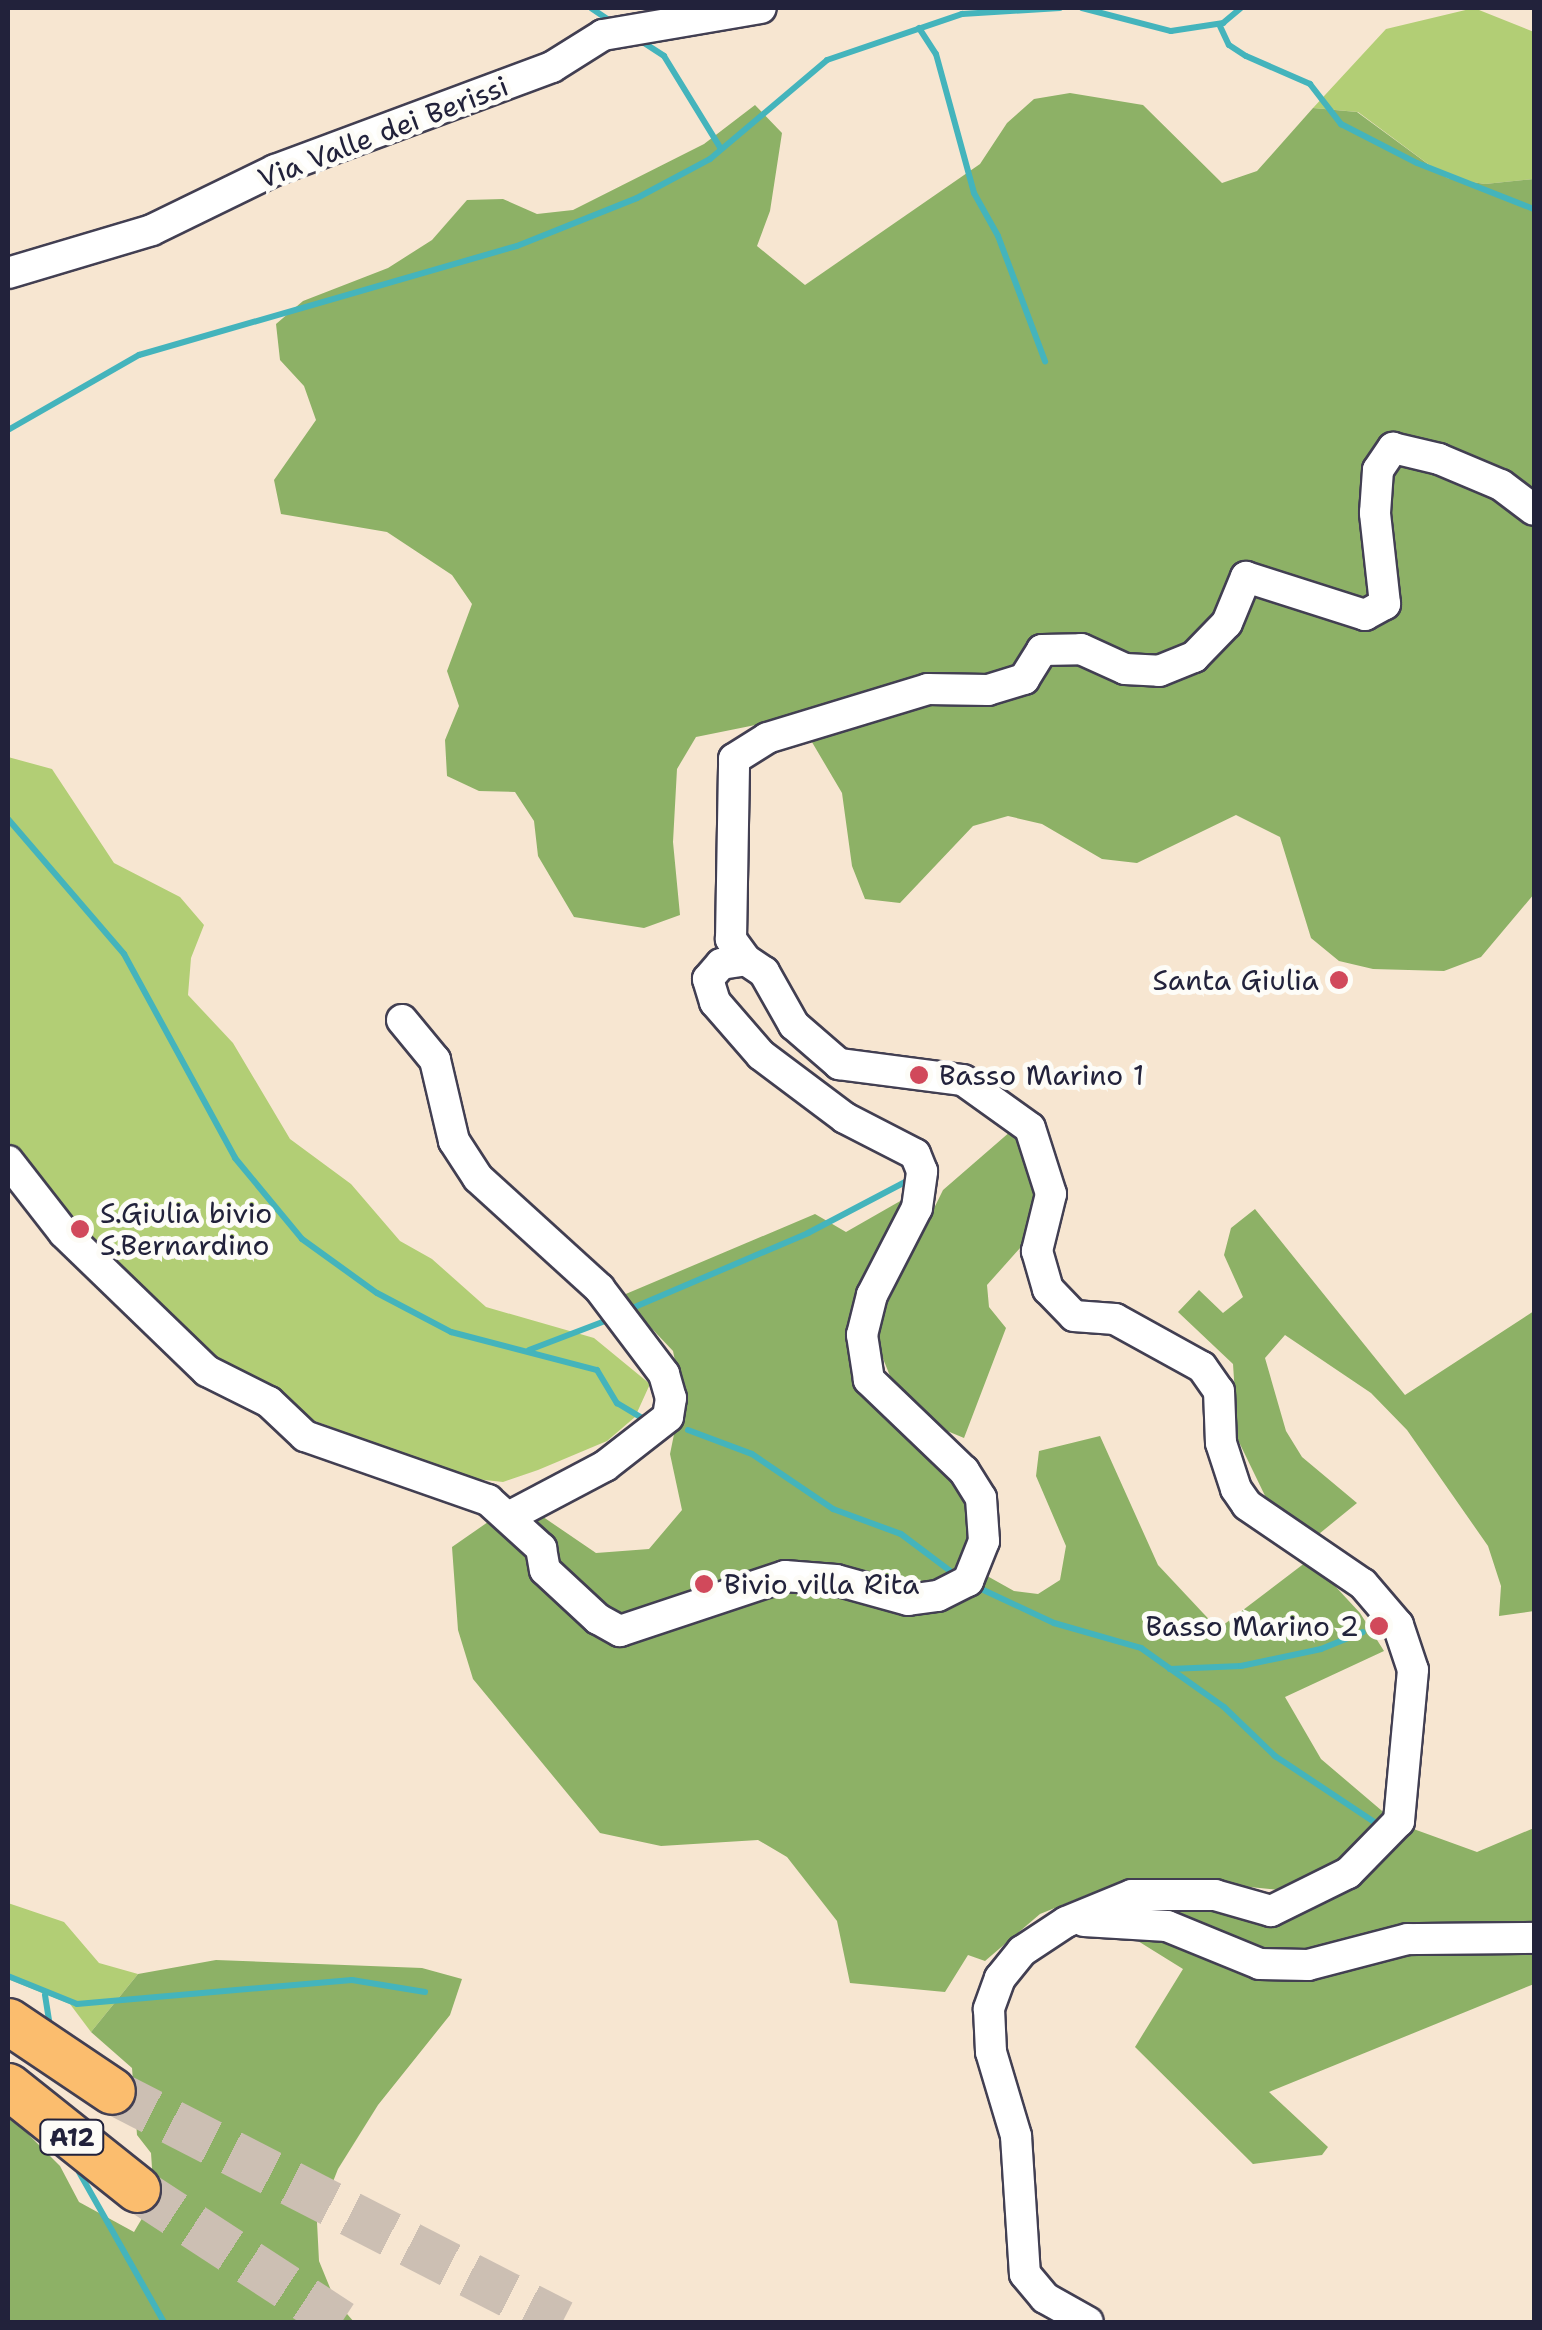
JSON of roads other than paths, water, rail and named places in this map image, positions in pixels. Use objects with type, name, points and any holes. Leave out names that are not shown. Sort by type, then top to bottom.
[{"type":"highway","name":"A12","points":[[8,2022],[112,2091]]},
{"type":"highway","name":"A12","points":[[8,2086],[137,2188]]},
{"type":"street","name":"Via Valle dei Berissi","points":[[8,273],[152,230],[275,170],[552,67],[603,35],[761,8]]},
{"type":"street","points":[[1088,2322],[1045,2298],[1026,2274],[1016,2136],[991,2052],[988,2009],[1000,1978],[1022,1951],[1066,1922],[1132,1895],[1215,1894],[1271,1912],[1348,1872],[1399,1820],[1413,1670],[1398,1626],[1364,1584],[1246,1504],[1236,1489],[1221,1443],[1219,1391],[1202,1367],[1115,1319],[1074,1316],[1048,1289],[1037,1251],[1049,1182],[1030,1128],[963,1080],[839,1064],[794,1026],[764,972],[746,960],[731,939],[734,759],[767,738],[928,689],[988,690],[1024,679],[1042,650],[1081,649],[1125,668],[1159,671],[1194,657],[1228,623],[1246,578],[1365,615],[1385,604],[1376,513],[1378,470],[1393,448],[1455,465],[1534,510]]},
{"type":"street","points":[[8,1160],[64,1233],[207,1372],[268,1402],[305,1436],[415,1471],[510,1516],[541,1548],[545,1570],[598,1619],[620,1631],[784,1576],[836,1580],[908,1600],[938,1596],[968,1582],[984,1541],[981,1498],[964,1471],[869,1380],[862,1335],[872,1294],[916,1208],[922,1171],[915,1154],[845,1118],[761,1055],[714,1002],[708,979],[721,964],[746,960]]},
{"type":"street","points":[[402,1020],[435,1060],[454,1141],[478,1178],[599,1288],[664,1374],[671,1398],[668,1417],[605,1466],[510,1516]]},
{"type":"street","points":[[1066,1922],[1167,1926],[1260,1964],[1308,1965],[1408,1939],[1534,1938]]},
{"type":"waterway","points":[[591,8],[615,24]]},
{"type":"waterway","points":[[8,430],[139,355],[517,246],[637,198],[710,159],[827,60],[962,14],[1060,8]]},
{"type":"waterway","points":[[1082,8],[1171,31],[1223,23],[1241,8]]},
{"type":"waterway","points":[[1219,24],[1229,45],[1310,84],[1341,124],[1417,163],[1534,209]]},
{"type":"waterway","points":[[919,28],[936,54],[974,193],[998,236],[1045,361]]},
{"type":"waterway","points":[[638,39],[664,56],[721,149]]},
{"type":"waterway","points":[[8,819],[124,954],[235,1158],[302,1239],[377,1293],[451,1332],[597,1370],[617,1403],[642,1418]]},
{"type":"waterway","points":[[630,1309],[808,1233],[909,1180]]},
{"type":"waterway","points":[[529,1350],[610,1319]]},
{"type":"waterway","points":[[688,1430],[752,1454],[833,1509],[901,1534],[958,1577]]},
{"type":"waterway","points":[[977,1587],[1054,1623],[1141,1648],[1224,1707],[1275,1756],[1379,1825]]},
{"type":"waterway","points":[[1170,1669],[1241,1666],[1321,1649],[1363,1632]]},
{"type":"waterway","points":[[8,1976],[77,2004],[352,1980],[425,1992]]},
{"type":"waterway","points":[[45,1995],[50,2028]]},
{"type":"waterway","points":[[79,2172],[164,2322]]},
{"type":"tunnel","points":[[112,2091],[562,2322]]},
{"type":"tunnel","points":[[137,2189],[341,2322]]},
{"type":"place","name":"Santa Giulia","points":[[1339,980]]},
{"type":"place","name":"Basso Marino 1","points":[[919,1075]]},
{"type":"place","name":"S.Giulia bivio S.Bernardino","points":[[80,1229]]},
{"type":"place","name":"Bivio villa Rita","points":[[704,1584]]},
{"type":"place","name":"Basso Marino 2","points":[[1379,1626]]}]
